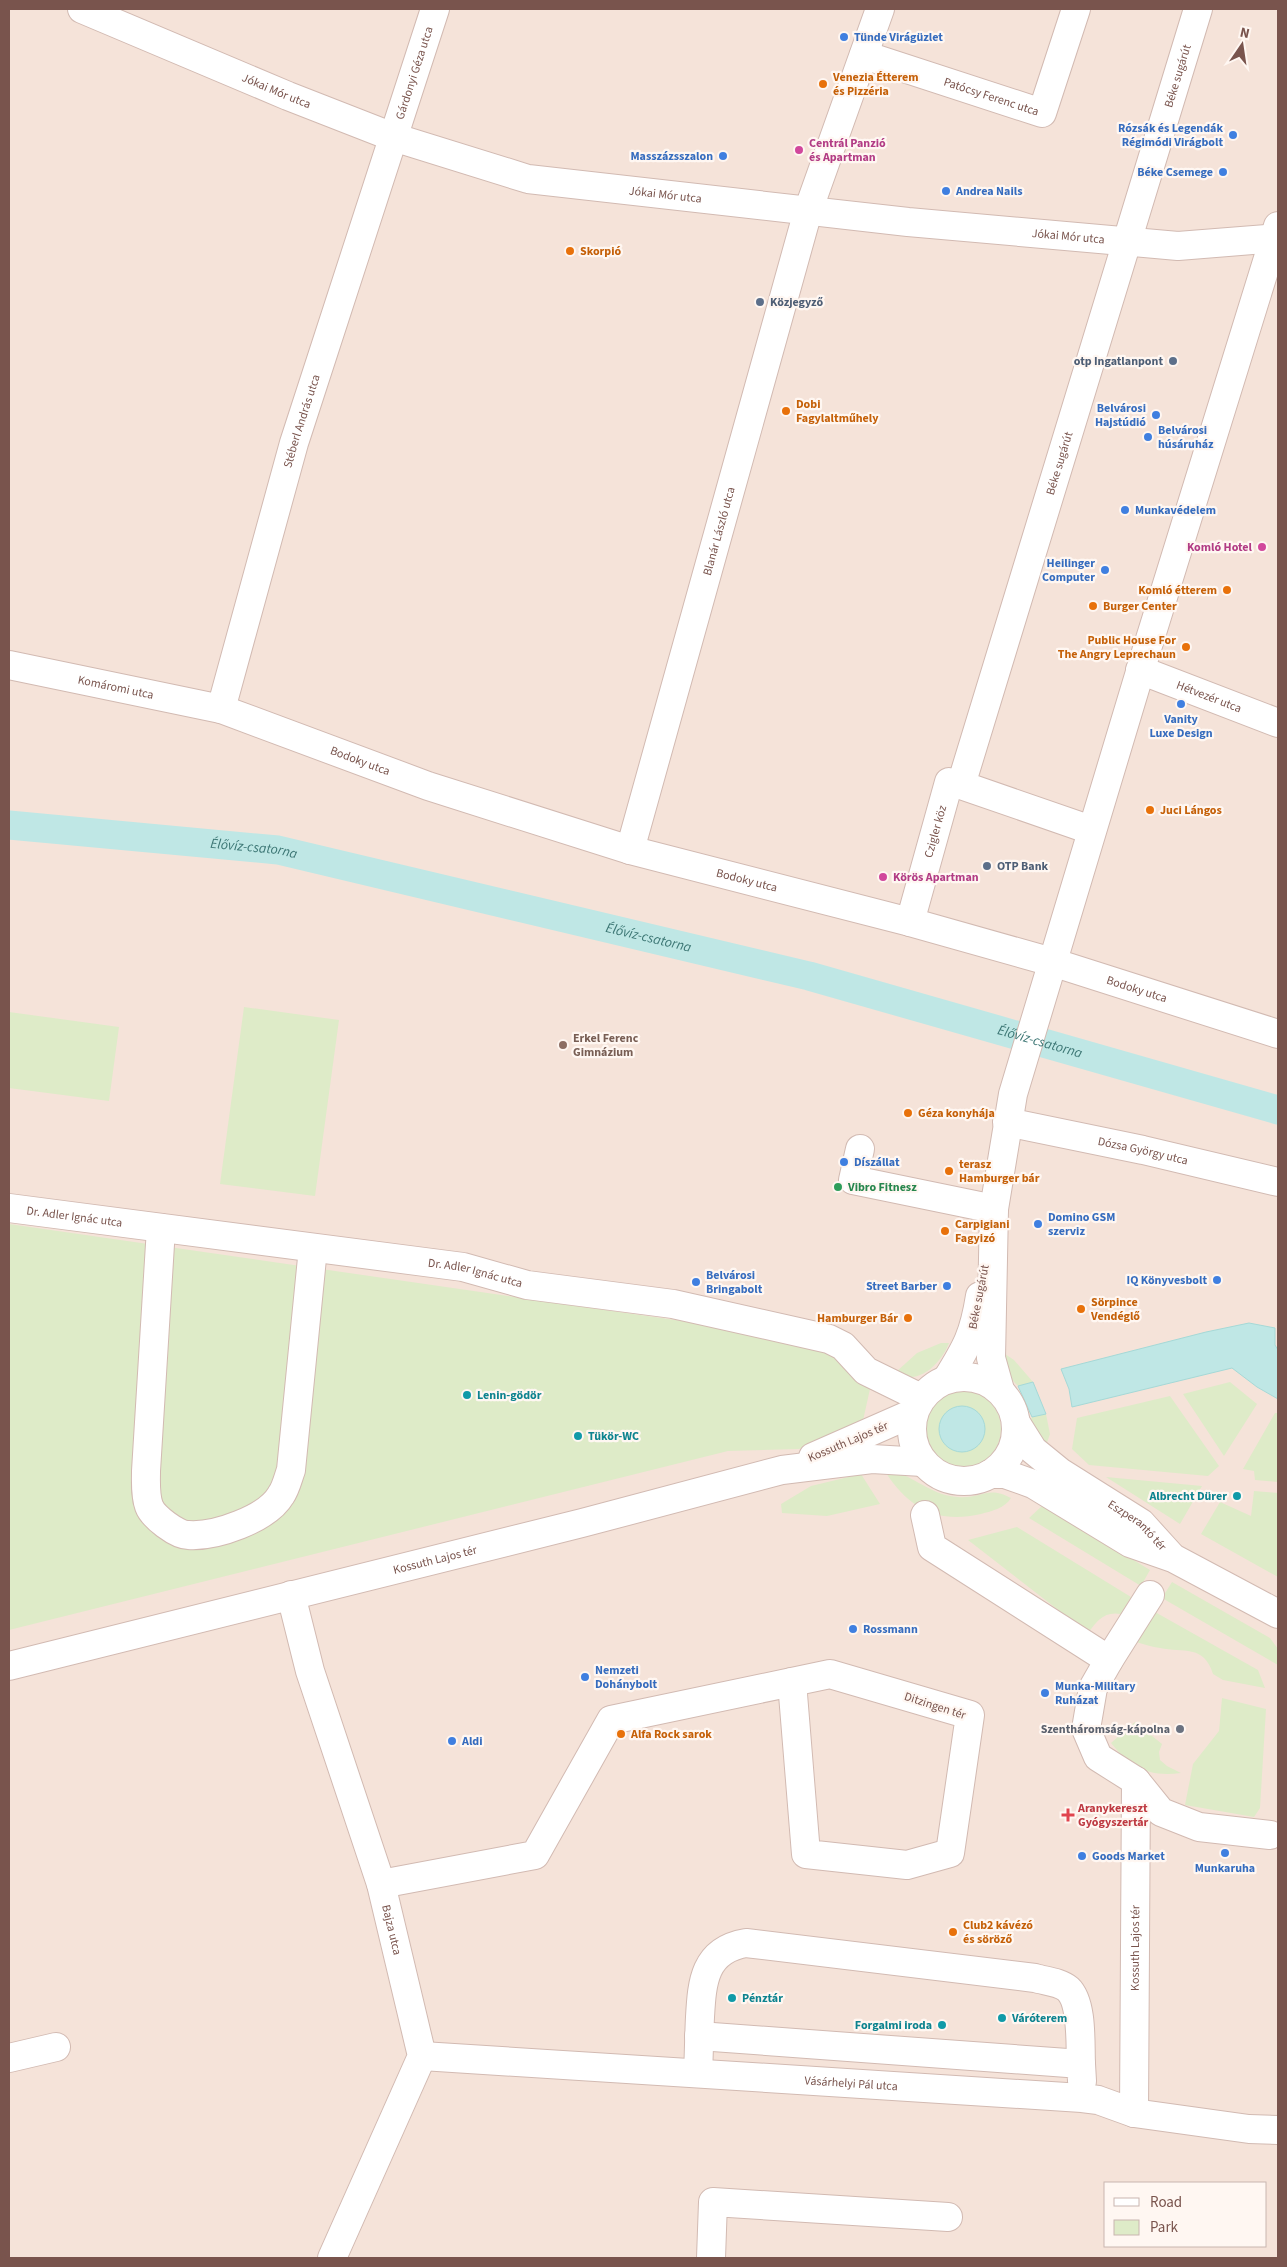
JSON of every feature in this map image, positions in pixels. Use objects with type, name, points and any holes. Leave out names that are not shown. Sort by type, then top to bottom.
[{"type":"street","name":"Jókai Mór utca","points":[[82,9],[288,96],[392,137],[528,179],[908,222],[1178,246],[1277,234]]},
{"type":"street","name":"Gárdonyi Géza utca","points":[[392,137],[435,9]]},
{"type":"street","points":[[808,211],[880,9]]},
{"type":"street","name":"Patócsy Ferenc utca","points":[[864,55],[1042,113],[1076,9]]},
{"type":"street","name":"Béke sugárút","points":[[960,785],[1198,9]]},
{"type":"street","name":"Stéberl András utca","points":[[221,709],[294,443],[392,137]]},
{"type":"street","name":"Blanár László utca","points":[[630,850],[808,211]]},
{"type":"street","points":[[1000,1390],[982,1379],[969,1376],[946,1379],[931,1387],[917,1406],[911,1429],[914,1445],[923,1462],[944,1478],[959,1481],[976,1480],[990,1474],[1002,1465],[1011,1452],[1016,1436],[1016,1423],[1012,1408],[1000,1390],[991,1358],[994,1209],[1013,1094],[1140,670],[1277,234]]},
{"type":"street","name":"Komáromi utca","points":[[9,665],[221,709]]},
{"type":"street","name":"Hétvezér utca","points":[[1140,670],[1278,723]]},
{"type":"street","name":"Bodoky utca","points":[[221,709],[428,786],[630,850],[910,922],[1052,962],[1278,1034]]},
{"type":"street","name":"Czigler köz","points":[[910,922],[949,782],[960,785]]},
{"type":"street","points":[[960,785],[1091,830]]},
{"type":"street","name":"Dózsa György utca","points":[[1007,1122],[1143,1150],[1278,1182]]},
{"type":"street","points":[[860,1148],[853,1180],[994,1209]]},
{"type":"street","name":"Dr. Adler Ignác utca","points":[[9,1208],[463,1267],[527,1285],[672,1304],[828,1339],[843,1346],[866,1371],[917,1406]]},
{"type":"street","name":"Béke sugárút","points":[[946,1379],[966,1350],[975,1324],[994,1209]]},
{"type":"street","points":[[161,1228],[146,1462],[146,1493],[149,1507],[156,1517],[187,1536],[243,1524],[259,1515],[281,1496],[291,1470],[314,1248]]},
{"type":"street","name":"Kossuth Lajos tér","points":[[782,1470],[917,1406]]},
{"type":"street","name":"Eszperantó tér","points":[[1016,1423],[1033,1450],[1060,1472],[1141,1524],[1173,1558]]},
{"type":"street","name":"Kossuth Lajos tér","points":[[9,1666],[782,1470],[872,1459],[923,1462]]},
{"type":"street","name":"Eszperantó tér","points":[[990,1474],[1005,1474],[1034,1484],[1130,1543],[1173,1558]]},
{"type":"street","points":[[924,1515],[932,1547],[1108,1660]]},
{"type":"street","points":[[1173,1558],[1278,1614]]},
{"type":"street","name":"Bajza utca","points":[[291,1595],[310,1671],[381,1884],[422,2056]]},
{"type":"street","points":[[1150,1595],[1108,1660],[1093,1688],[1086,1729],[1098,1757],[1136,1782],[1161,1812],[1199,1827],[1270,1835]]},
{"type":"street","name":"Ditzingen tér","points":[[830,1674],[970,1715],[950,1853],[908,1865],[806,1854],[792,1682],[830,1674]]},
{"type":"street","points":[[381,1884],[534,1855],[611,1720],[792,1682]]},
{"type":"street","name":"Kossuth Lajos tér","points":[[1134,2113],[1136,1782]]},
{"type":"street","points":[[698,2072],[702,1989],[706,1973],[714,1959],[722,1951],[733,1945],[758,1943],[1035,1978],[1055,1983],[1069,1990],[1078,2006],[1082,2098]]},
{"type":"street","points":[[699,2036],[1081,2064]]},
{"type":"street","points":[[9,2058],[56,2047]]},
{"type":"street","points":[[332,2258],[422,2056]]},
{"type":"street","name":"Vásárhelyi Pál utca","points":[[422,2056],[698,2072],[1082,2098],[1098,2100],[1134,2113],[1249,2129],[1278,2130]]},
{"type":"street","points":[[711,2258],[713,2202],[948,2216]]},
{"type":"shaded area","points":[[9,9],[1278,9],[1278,2258],[9,2258]]},
{"type":"green space","points":[[244,1007],[339,1020],[315,1196],[220,1184]]},
{"type":"green space","points":[[9,1012],[119,1027],[109,1101],[9,1088]]},
{"type":"green space","points":[[9,1224],[821,1341],[872,1380],[862,1425],[799,1449],[728,1451],[9,1630]]},
{"type":"green space","points":[[941,1343],[949,1343],[941,1358],[928,1371],[913,1377],[904,1376],[896,1372],[917,1353]]},
{"type":"green space","points":[[1002,1352],[1014,1360],[1033,1382],[1018,1386],[1009,1375]]},
{"type":"green space","points":[[1230,1382],[1257,1404],[1224,1456],[1183,1394]]},
{"type":"green space","points":[[962,1390],[977,1393],[990,1401],[998,1414],[1001,1429],[998,1444],[990,1457],[977,1465],[962,1468],[947,1465],[934,1457],[926,1444],[923,1429],[926,1414],[934,1401],[947,1393]]},
{"type":"green space","points":[[1170,1396],[1219,1466],[1208,1476],[1089,1465],[1072,1449],[1077,1418]]},
{"type":"green space","points":[[1275,1413],[1278,1413],[1278,1482],[1255,1480],[1254,1471],[1243,1469]]},
{"type":"green space","points":[[1046,1414],[1050,1434],[1044,1451],[1028,1424],[1032,1417]]},
{"type":"green space","points":[[896,1472],[949,1496],[966,1497],[990,1492],[1003,1494],[1011,1498],[1002,1507],[981,1514],[966,1517],[938,1515],[926,1511],[915,1504],[895,1486],[886,1473]]},
{"type":"green space","points":[[861,1474],[880,1504],[827,1516],[782,1513],[781,1504],[811,1486]]},
{"type":"green space","points":[[1106,1477],[1202,1486],[1180,1524]]},
{"type":"green space","points":[[1254,1491],[1278,1493],[1278,1577],[1201,1534],[1220,1502],[1251,1516]]},
{"type":"green space","points":[[1043,1505],[1150,1570],[1141,1586],[1029,1518]]},
{"type":"green space","points":[[1017,1527],[1131,1597],[1121,1614],[1115,1613],[1105,1616],[1088,1633],[968,1540]]},
{"type":"green space","points":[[1172,1582],[1270,1638],[1278,1649],[1278,1665],[1162,1598]]},
{"type":"green space","points":[[1155,1612],[1258,1670],[1265,1688],[1223,1680],[1213,1674],[1209,1664],[1198,1654],[1157,1648],[1136,1642]]},
{"type":"green space","points":[[1222,1698],[1266,1709],[1260,1808],[1254,1817],[1185,1805],[1193,1764],[1219,1731]]},
{"type":"green space","points":[[1135,1722],[1162,1744],[1159,1752],[1160,1760],[1181,1773],[1159,1774],[1141,1769],[1133,1765],[1118,1752],[1111,1743]]},
{"type":"water","points":[[1249,1323],[1275,1328],[1275,1345],[1278,1350],[1278,1399],[1257,1387],[1232,1368],[1072,1407],[1069,1389],[1061,1369]]},
{"type":"water","points":[[1033,1382],[1046,1414],[1032,1417],[1018,1386]]},
{"type":"water","points":[[962,1406],[975,1410],[981,1416],[985,1429],[981,1442],[975,1448],[962,1452],[949,1448],[943,1442],[939,1429],[943,1416],[949,1410]]},
{"type":"waterway","name":"Élővíz-csatorna","points":[[9,825],[278,850],[809,976],[1278,1110]]},
{"type":"place","name":"Tünde Virágüzlet","points":[[844,37]]},
{"type":"place","name":"Venezia Étterem és Pizzéria","points":[[823,84]]},
{"type":"place","name":"Rózsák és Legendák Régimódi Virágbolt","points":[[1233,135]]},
{"type":"place","name":"Centrál Panzió és Apartman","points":[[799,150]]},
{"type":"place","name":"Masszázsszalon","points":[[723,156]]},
{"type":"place","name":"Béke Csemege","points":[[1223,172]]},
{"type":"place","name":"Andrea Nails","points":[[946,191]]},
{"type":"place","name":"Skorpió","points":[[570,251]]},
{"type":"place","name":"Közjegyző","points":[[760,302]]},
{"type":"place","name":"otp Ingatlanpont","points":[[1173,361]]},
{"type":"place","name":"Dobi Fagylaltműhely","points":[[786,411]]},
{"type":"place","name":"Belvárosi Hajstúdió","points":[[1156,415]]},
{"type":"place","name":"Belvárosi húsáruház","points":[[1148,437]]},
{"type":"place","name":"Munkavédelem","points":[[1125,510]]},
{"type":"place","name":"Komló Hotel","points":[[1262,547]]},
{"type":"place","name":"Heilinger Computer","points":[[1105,570]]},
{"type":"place","name":"Komló étterem","points":[[1227,590]]},
{"type":"place","name":"Burger Center","points":[[1093,606]]},
{"type":"place","name":"Public House For The Angry Leprechaun","points":[[1186,647]]},
{"type":"place","name":"Vanity Luxe Design","points":[[1181,704]]},
{"type":"place","name":"Juci Lángos","points":[[1150,810]]},
{"type":"place","name":"OTP Bank","points":[[987,866]]},
{"type":"place","name":"Körös Apartman","points":[[883,877]]},
{"type":"place","name":"Erkel Ferenc Gimnázium","points":[[563,1045]]},
{"type":"place","name":"Géza konyhája","points":[[908,1113]]},
{"type":"place","name":"Díszállat","points":[[844,1162]]},
{"type":"place","name":"terasz Hamburger bár","points":[[949,1171]]},
{"type":"place","name":"Vibro Fitnesz","points":[[838,1187]]},
{"type":"place","name":"Domino GSM szerviz","points":[[1038,1224]]},
{"type":"place","name":"Carpigiani Fagyizó","points":[[945,1231]]},
{"type":"place","name":"IQ Könyvesbolt","points":[[1217,1280]]},
{"type":"place","name":"Belvárosi Bringabolt","points":[[696,1282]]},
{"type":"place","name":"Street Barber","points":[[947,1286]]},
{"type":"place","name":"Sörpince Vendéglő","points":[[1081,1309]]},
{"type":"place","name":"Hamburger Bár","points":[[908,1318]]},
{"type":"place","name":"Lenin-gödör","points":[[467,1395]]},
{"type":"place","name":"Tükör-WC","points":[[578,1436]]},
{"type":"place","name":"Albrecht Dürer","points":[[1237,1496]]},
{"type":"place","name":"Rossmann","points":[[853,1629]]},
{"type":"place","name":"Nemzeti Dohánybolt","points":[[585,1677]]},
{"type":"place","name":"Munka-Military Ruházat","points":[[1045,1693]]},
{"type":"place","name":"Szentháromság-kápolna","points":[[1180,1729]]},
{"type":"place","name":"Alfa Rock sarok","points":[[621,1734]]},
{"type":"place","name":"Aldi","points":[[452,1741]]},
{"type":"place","name":"Aranykereszt Gyógyszertár","points":[[1068,1815]]},
{"type":"place","name":"Munkaruha","points":[[1225,1853]]},
{"type":"place","name":"Goods Market","points":[[1082,1856]]},
{"type":"place","name":"Club2 kávézó és söröző","points":[[953,1932]]},
{"type":"place","name":"Pénztár","points":[[732,1998]]},
{"type":"place","name":"Váróterem","points":[[1002,2018]]},
{"type":"place","name":"Forgalmi iroda","points":[[942,2025]]}]
